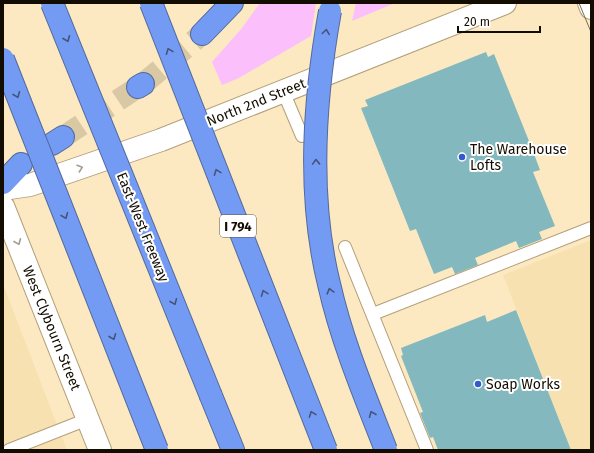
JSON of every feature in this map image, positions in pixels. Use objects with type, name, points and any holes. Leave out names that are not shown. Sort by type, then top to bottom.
[{"type":"highway","name":"East-West Freeway","points":[[52,3],[233,450]]},
{"type":"highway","name":"I 794","points":[[151,3],[326,450]]},
{"type":"highway","points":[[202,34],[232,3]]},
{"type":"highway","points":[[330,7],[317,92],[316,152],[318,209],[322,245],[328,283],[340,326],[355,370],[386,450]]},
{"type":"highway","points":[[3,59],[157,450]]},
{"type":"highway","points":[[3,183],[21,164]]},
{"type":"highway","points":[[211,396],[226,450]]},
{"type":"street","name":"North 2nd Street","points":[[3,189],[30,185],[161,140],[505,3]]},
{"type":"street","points":[[589,3],[591,8]]},
{"type":"street","name":"West Clybourn Street","points":[[3,206],[100,450]]},
{"type":"lane","points":[[283,91],[302,136]]},
{"type":"lane","points":[[372,314],[591,228]]},
{"type":"lane","points":[[345,247],[427,450]]},
{"type":"lane","points":[[9,450],[88,419]]},
{"type":"shaded area","points":[[260,3],[316,3],[311,36],[239,78],[222,85],[212,62],[242,28]]},
{"type":"shaded area","points":[[356,3],[395,3],[352,21]]},
{"type":"shaded area","points":[[591,240],[591,450],[571,450],[503,275]]},
{"type":"shaded area","points":[[3,284],[54,417],[67,450],[3,450]]},
{"type":"building","name":"The Warehouse Lofts","points":[[486,52],[488,57],[494,54],[531,146],[540,170],[533,172],[555,226],[539,232],[542,239],[519,248],[516,241],[475,258],[478,265],[455,274],[452,267],[434,274],[416,229],[410,231],[361,108],[368,106],[365,100]]},
{"type":"building","name":"Soap Works","points":[[516,310],[571,450],[438,450],[433,437],[430,438],[420,413],[423,412],[401,356],[403,355],[401,348],[485,315],[487,322]]},
{"type":"tunnel","points":[[143,84],[202,34]]},
{"type":"tunnel","points":[[63,137],[138,87]]},
{"type":"tram line","points":[[579,3],[591,32]]},
{"type":"place","name":"The Warehouse Lofts","points":[[462,157]]},
{"type":"place","name":"Soap Works","points":[[478,384]]}]
